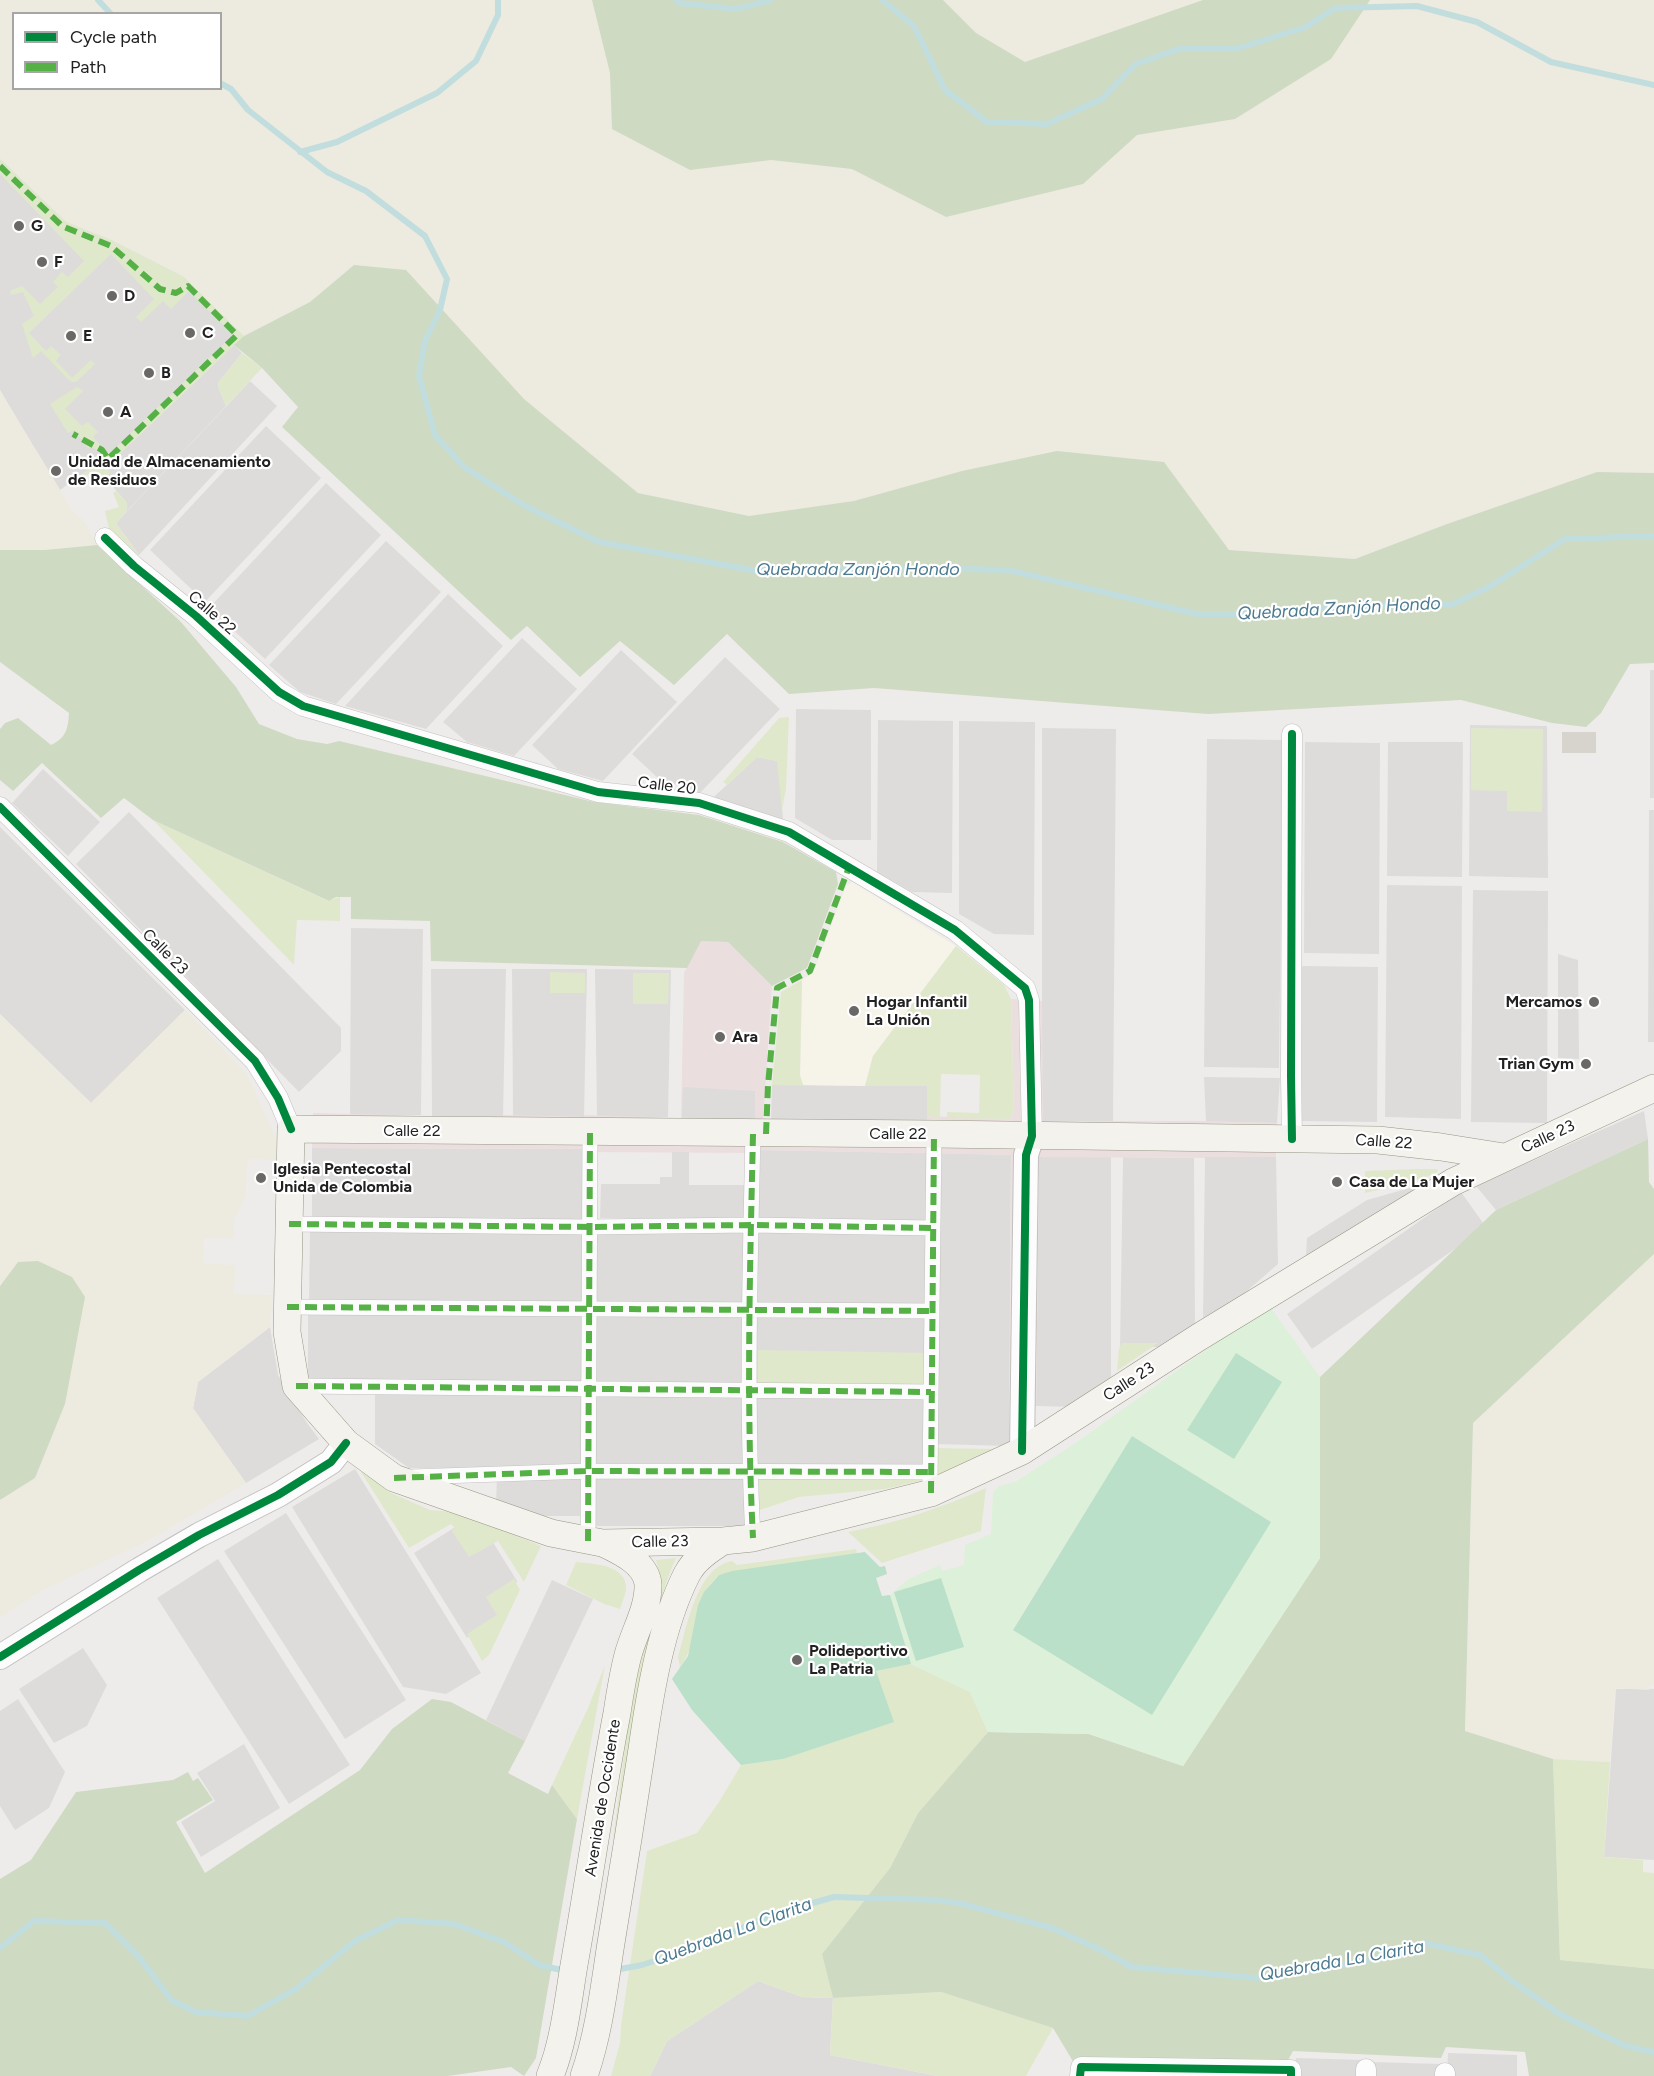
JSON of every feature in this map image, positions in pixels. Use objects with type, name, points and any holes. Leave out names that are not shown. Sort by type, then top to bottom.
[{"type":"main road","name":"Calle 23","points":[[291,1129],[287,1332],[297,1386],[346,1443],[394,1478],[550,1533],[595,1542],[723,1541],[753,1538],[930,1483],[1022,1451],[1208,1332],[1453,1182],[1654,1088]]},
{"type":"main road","name":"Calle 22","points":[[291,1129],[1378,1140],[1441,1147],[1504,1158]]},
{"type":"main road","points":[[1441,1147],[1448,1154],[1455,1170],[1453,1182]]},
{"type":"main road","name":"Avenida de Occidente","points":[[584,2076],[598,2027],[649,1697],[667,1626],[687,1572],[702,1555],[723,1541]]},
{"type":"main road","name":"Avenida de Occidente","points":[[550,2076],[565,2017],[616,1714],[628,1655],[645,1603],[648,1583],[641,1568],[632,1559],[595,1542]]},
{"type":"street","name":"Calle 22","points":[[105,538],[134,566],[196,616],[279,692],[303,706]]},
{"type":"street","name":"Calle 20","points":[[303,706],[598,792],[699,803],[789,832],[956,930],[1024,988],[1029,1000],[1032,1136]]},
{"type":"street","points":[[1292,734],[1292,1139]]},
{"type":"street","name":"Calle 23","points":[[0,807],[255,1061],[278,1098],[291,1129]]},
{"type":"street","points":[[591,1132],[588,1471],[595,1542]]},
{"type":"street","points":[[753,1134],[749,1391],[749,1472],[753,1538]]},
{"type":"street","points":[[394,1478],[588,1471],[749,1472],[930,1483],[934,1134]]},
{"type":"street","points":[[1022,1451],[1026,1155],[1032,1136]]},
{"type":"street","points":[[289,1224],[590,1227],[751,1225],[932,1228]]},
{"type":"street","points":[[287,1307],[932,1311]]},
{"type":"street","points":[[297,1386],[931,1392]]},
{"type":"street","points":[[0,1657],[148,1564],[278,1495],[331,1462],[346,1443]]},
{"type":"street","points":[[1080,2076],[1080,2067],[1291,2070],[1291,2076]]},
{"type":"shaded area","points":[[0,0],[1654,0],[1654,473],[1597,472],[1447,524],[1355,559],[1229,550],[1164,462],[749,516],[638,493],[524,399],[354,265],[310,302],[244,336],[184,277],[111,240],[66,222],[0,159]]},
{"type":"shaded area","points":[[0,159],[184,277],[244,336],[107,466],[100,462],[60,490],[0,390]]},
{"type":"shaded area","points":[[18,332],[30,362],[37,372],[20,382],[51,444],[36,453],[0,390],[0,339]]},
{"type":"shaded area","points":[[234,345],[242,353],[218,383],[226,406],[126,512],[127,503],[112,486],[107,466]]},
{"type":"shaded area","points":[[250,381],[277,406],[139,555],[116,523]]},
{"type":"shaded area","points":[[0,390],[72,510],[86,523],[97,545],[45,550],[0,550]]},
{"type":"shaded area","points":[[266,426],[321,478],[205,602],[150,550]]},
{"type":"shaded area","points":[[326,483],[381,535],[265,659],[209,608]]},
{"type":"shaded area","points":[[386,541],[441,592],[336,704],[300,692],[269,665]]},
{"type":"shaded area","points":[[448,594],[503,646],[426,729],[345,706]]},
{"type":"shaded area","points":[[522,638],[577,689],[514,756],[467,742],[443,722]]},
{"type":"shaded area","points":[[621,650],[677,702],[603,781],[558,769],[532,745]]},
{"type":"shaded area","points":[[725,657],[780,709],[700,793],[659,779],[632,754]]},
{"type":"shaded area","points":[[1650,670],[1654,670],[1654,798],[1650,798]]},
{"type":"shaded area","points":[[796,709],[871,710],[871,840],[832,840],[795,818]]},
{"type":"shaded area","points":[[878,720],[953,721],[952,893],[912,892],[877,872]]},
{"type":"shaded area","points":[[959,721],[1035,722],[1034,935],[994,934],[959,914]]},
{"type":"shaded area","points":[[1470,725],[1547,726],[1548,878],[1469,876]]},
{"type":"shaded area","points":[[1042,728],[1116,729],[1113,1122],[1042,1121]]},
{"type":"shaded area","points":[[1562,732],[1596,732],[1596,753],[1562,753]]},
{"type":"shaded area","points":[[1207,739],[1283,740],[1279,1068],[1204,1067]]},
{"type":"shaded area","points":[[1305,742],[1380,743],[1379,954],[1304,953]]},
{"type":"shaded area","points":[[1388,742],[1463,742],[1462,877],[1387,876]]},
{"type":"shaded area","points":[[757,757],[778,761],[784,831],[705,805]]},
{"type":"shaded area","points":[[43,769],[100,822],[68,856],[12,803]]},
{"type":"shaded area","points":[[1649,810],[1654,810],[1654,1042],[1648,1042]]},
{"type":"shaded area","points":[[129,812],[341,1028],[341,1051],[299,1092],[76,864]]},
{"type":"shaded area","points":[[0,827],[185,1010],[91,1103],[0,1014]]},
{"type":"shaded area","name":"Hogar Infantil La Unión","points":[[852,882],[956,946],[873,1056],[865,1086],[803,1085],[800,1075],[802,980],[813,973],[846,886]]},
{"type":"shaded area","points":[[1387,885],[1462,886],[1461,1119],[1385,1117]]},
{"type":"shaded area","points":[[1473,890],[1548,891],[1547,1123],[1471,1122]]},
{"type":"shaded area","points":[[351,928],[423,929],[421,1115],[350,1115]]},
{"type":"shaded area","points":[[701,940],[728,942],[772,986],[763,1120],[927,1122],[927,1116],[1009,1119],[1014,1112],[1011,999],[1042,1001],[1043,1121],[1277,1123],[1276,1157],[1039,1157],[1036,1406],[1010,1406],[1011,1155],[762,1150],[761,1153],[746,1153],[582,1152],[581,1149],[312,1148],[313,1113],[681,1118],[684,973]]},
{"type":"shaded area","points":[[1558,954],[1578,960],[1579,1059],[1558,1058]]},
{"type":"shaded area","points":[[1302,966],[1378,967],[1377,1122],[1302,1121]]},
{"type":"shaded area","points":[[431,969],[506,969],[503,1117],[432,1116]]},
{"type":"shaded area","points":[[512,969],[587,969],[584,1117],[513,1116]]},
{"type":"shaded area","points":[[595,969],[671,970],[668,1117],[597,1117]]},
{"type":"shaded area","points":[[185,1010],[247,1074],[277,1141],[276,1160],[247,1159],[246,1196],[234,1220],[234,1238],[204,1238],[203,1263],[235,1265],[234,1294],[272,1295],[270,1327],[198,1382],[193,1408],[246,1483],[150,1540],[43,1590],[0,1618],[0,1500],[35,1478],[65,1404],[18,1262],[0,1286],[0,1014],[91,1103]]},
{"type":"shaded area","points":[[1204,1077],[1280,1078],[1277,1123],[1206,1122]]},
{"type":"shaded area","points":[[772,1085],[927,1086],[927,1122],[771,1121]]},
{"type":"shaded area","points":[[683,1087],[755,1091],[755,1120],[682,1118]]},
{"type":"shaded area","points":[[1644,1111],[1648,1139],[1496,1210],[1476,1186]]},
{"type":"shaded area","points":[[312,1148],[582,1149],[585,1222],[312,1218]]},
{"type":"shaded area","points":[[761,1150],[927,1153],[929,1227],[757,1224]]},
{"type":"shaded area","points":[[672,1152],[689,1152],[689,1185],[746,1185],[746,1220],[600,1218],[601,1184],[660,1184],[660,1177],[672,1177]]},
{"type":"shaded area","points":[[942,1153],[1011,1155],[1009,1446],[935,1444]]},
{"type":"shaded area","points":[[1039,1156],[1111,1157],[1111,1384],[1078,1407],[1036,1406]]},
{"type":"shaded area","points":[[1123,1157],[1194,1158],[1195,1326],[1162,1347],[1120,1347]]},
{"type":"shaded area","points":[[1205,1157],[1276,1157],[1278,1264],[1240,1297],[1203,1318]]},
{"type":"shaded area","points":[[1417,1186],[1425,1199],[1305,1273],[1307,1238],[1367,1200]]},
{"type":"shaded area","points":[[1461,1192],[1486,1227],[1312,1349],[1287,1314]]},
{"type":"shaded area","points":[[310,1228],[584,1230],[584,1305],[309,1304]]},
{"type":"shaded area","points":[[756,1230],[928,1234],[928,1309],[755,1306]]},
{"type":"shaded area","points":[[744,1231],[744,1303],[596,1303],[596,1234]]},
{"type":"shaded area","points":[[1654,1254],[1654,1685],[1650,1685],[1649,1690],[1615,1688],[1610,1762],[1553,1759],[1465,1731],[1473,1423]]},
{"type":"shaded area","points":[[308,1311],[583,1312],[583,1388],[308,1386]]},
{"type":"shaded area","points":[[594,1312],[745,1313],[745,1388],[595,1387]]},
{"type":"shaded area","points":[[755,1312],[928,1315],[927,1390],[754,1387]]},
{"type":"shaded area","points":[[270,1327],[278,1375],[319,1439],[246,1483],[193,1409],[198,1382]]},
{"type":"shaded area","points":[[375,1393],[582,1394],[582,1469],[409,1468],[375,1444]]},
{"type":"shaded area","points":[[594,1395],[745,1396],[745,1471],[594,1470]]},
{"type":"shaded area","points":[[755,1395],[927,1398],[926,1473],[753,1470]]},
{"type":"shaded area","points":[[355,1469],[481,1673],[446,1694],[403,1687],[292,1507]]},
{"type":"shaded area","points":[[497,1475],[585,1475],[584,1516],[522,1516],[496,1505]]},
{"type":"shaded area","points":[[593,1475],[744,1476],[747,1526],[595,1526]]},
{"type":"shaded area","points":[[286,1513],[406,1700],[345,1739],[224,1551]]},
{"type":"shaded area","points":[[457,1526],[491,1539],[517,1581],[501,1615],[467,1638],[414,1553]]},
{"type":"shaded area","points":[[218,1559],[350,1765],[289,1804],[157,1598]]},
{"type":"shaded area","points":[[552,1580],[593,1599],[525,1741],[486,1720]]},
{"type":"shaded area","points":[[83,1648],[107,1685],[87,1726],[54,1743],[19,1689]]},
{"type":"shaded area","points":[[1616,1689],[1654,1689],[1654,1860],[1604,1857]]},
{"type":"shaded area","points":[[18,1699],[65,1772],[49,1808],[15,1830],[0,1806],[0,1711]]},
{"type":"shaded area","points":[[244,1744],[280,1808],[201,1857],[181,1822],[215,1801],[197,1773]]},
{"type":"shaded area","points":[[758,1981],[802,1997],[833,1998],[830,2055],[938,2076],[650,2076],[667,2041]]},
{"type":"shaded area","points":[[700,2033],[722,2045],[705,2076],[662,2076],[678,2045],[689,2051]]},
{"type":"shaded area","points":[[1448,2053],[1517,2055],[1517,2076],[1447,2076]]},
{"type":"shaded area","points":[[1296,2058],[1363,2060],[1363,2076],[1295,2076]]},
{"type":"shaded area","points":[[1371,2062],[1442,2064],[1442,2076],[1371,2076]]},
{"type":"green space","points":[[592,0],[943,0],[976,33],[1025,62],[1203,0],[1370,0],[1331,59],[1235,119],[1137,135],[1083,184],[946,217],[852,169],[771,160],[690,170],[612,129],[610,73]]},
{"type":"green space","points":[[0,159],[66,222],[111,240],[184,277],[244,336],[107,466],[112,486],[110,487],[106,478],[95,481],[92,472],[82,478],[80,476],[100,462],[101,452],[91,447],[88,448],[74,430],[68,433],[50,404],[77,387],[83,391],[65,409],[82,426],[88,422],[98,432],[93,437],[109,454],[233,335],[189,291],[171,309],[163,301],[141,322],[136,317],[154,299],[111,254],[29,333],[46,351],[51,346],[61,355],[56,361],[72,378],[91,360],[95,364],[76,382],[71,382],[41,351],[33,358],[22,324],[34,316],[23,292],[11,295],[10,291],[22,286],[40,304],[58,287],[53,282],[62,272],[68,277],[84,261],[0,174]]},
{"type":"green space","points":[[354,265],[406,270],[524,399],[638,493],[749,516],[854,501],[962,471],[1057,451],[1164,462],[1229,550],[1355,559],[1447,524],[1597,472],[1654,473],[1654,663],[1630,664],[1601,713],[1586,727],[1552,723],[1461,700],[1208,714],[874,688],[789,694],[727,634],[674,685],[620,641],[580,677],[527,626],[511,640],[282,427],[298,407],[262,368],[234,345],[244,336],[310,302]]},
{"type":"green space","points":[[242,353],[262,368],[226,406],[218,383]]},
{"type":"green space","points":[[116,491],[127,503],[126,512],[116,523],[139,555],[135,556],[109,529],[105,511],[119,507],[113,493]]},
{"type":"green space","points":[[97,545],[181,622],[236,687],[259,724],[297,739],[327,744],[339,741],[594,802],[699,815],[783,842],[836,872],[838,884],[807,968],[772,986],[728,942],[701,941],[687,968],[431,961],[430,921],[351,919],[351,897],[336,897],[329,901],[153,820],[124,798],[101,818],[42,763],[13,791],[0,780],[0,729],[5,723],[18,718],[51,745],[65,732],[69,713],[0,662],[0,550],[45,550]]},
{"type":"green space","points":[[789,717],[786,789],[782,810],[777,761],[757,757],[727,785],[723,782],[779,718]]},
{"type":"green space","points":[[1471,728],[1543,729],[1542,812],[1507,811],[1507,791],[1471,790]]},
{"type":"green space","points":[[153,820],[328,901],[340,897],[340,921],[297,920],[294,965]]},
{"type":"green space","points":[[956,946],[1004,985],[1011,999],[1014,1112],[1009,1119],[947,1118],[947,1112],[979,1113],[980,1075],[941,1074],[940,1118],[927,1116],[927,1086],[865,1086],[873,1056]]},
{"type":"green space","points":[[550,972],[585,973],[585,993],[550,993]]},
{"type":"green space","points":[[633,973],[669,973],[668,1004],[633,1004]]},
{"type":"green space","points":[[802,980],[800,1075],[803,1085],[772,1085],[781,992]]},
{"type":"green space","points":[[1648,1139],[1649,1182],[1654,1189],[1654,1254],[1473,1423],[1465,1731],[1553,1759],[1560,1960],[1654,1969],[1654,2076],[1529,2076],[1525,2052],[1446,2047],[1441,2058],[1293,2051],[1286,2064],[1074,2063],[1053,2028],[941,1992],[833,1998],[822,1954],[890,1868],[918,1813],[988,1732],[1089,1734],[1183,1766],[1320,1558],[1320,1377],[1496,1210]]},
{"type":"green space","points":[[1437,1169],[1438,1172],[1417,1181],[1365,1193],[1365,1171]]},
{"type":"green space","points":[[38,1261],[72,1277],[85,1297],[65,1404],[35,1478],[0,1500],[0,1286],[18,1262]]},
{"type":"green space","points":[[1269,1305],[1320,1377],[1320,1558],[1183,1766],[1089,1734],[988,1732],[970,1692],[911,1664],[890,1595],[907,1580],[940,1565],[942,1571],[964,1565],[965,1545],[991,1534],[993,1492],[999,1486],[1015,1482],[1074,1444]],"holes":[[[1132,1436],[1271,1522],[1013,1629]]]},
{"type":"green space","points":[[1122,1343],[1158,1343],[1117,1371],[1119,1348]]},
{"type":"green space","points":[[758,1350],[924,1353],[923,1388],[758,1385]]},
{"type":"green space","points":[[1236,1353],[1282,1382],[1234,1459],[1187,1430]]},
{"type":"green space","points":[[1132,1436],[1271,1522],[1152,1715],[1013,1630]]},
{"type":"green space","points":[[934,1448],[998,1449],[934,1476]]},
{"type":"green space","points":[[366,1471],[389,1492],[430,1510],[455,1512],[471,1517],[541,1546],[524,1582],[498,1541],[469,1557],[452,1531],[455,1528],[451,1524],[409,1548],[361,1472]]},
{"type":"green space","points":[[754,1475],[924,1480],[885,1489],[799,1497],[754,1512]]},
{"type":"green space","points":[[986,1488],[981,1531],[882,1563],[848,1532],[918,1514]]},
{"type":"green space","points":[[856,1549],[857,1554],[719,1575],[702,1598],[691,1644],[680,1667],[678,1657],[695,1600],[701,1586],[720,1566],[732,1561],[737,1565]]},
{"type":"green space","name":"Polideportivo La Patria","points":[[865,1552],[880,1567],[885,1566],[887,1574],[876,1578],[882,1596],[890,1595],[911,1664],[876,1671],[894,1722],[783,1759],[741,1765],[692,1710],[672,1679],[688,1656],[698,1605],[704,1592],[719,1575],[732,1571]]},
{"type":"green space","points":[[676,1558],[666,1582],[641,1677],[631,1731],[617,1840],[613,1839],[632,1694],[661,1582],[656,1560]]},
{"type":"green space","points":[[576,1562],[608,1567],[621,1575],[625,1581],[626,1590],[620,1609],[604,1604],[566,1585]]},
{"type":"green space","points":[[941,1578],[964,1647],[916,1661],[894,1592]]},
{"type":"green space","points":[[514,1579],[520,1590],[489,1655],[482,1661],[467,1634],[497,1615],[486,1597]]},
{"type":"green space","points":[[911,1664],[970,1692],[988,1732],[918,1813],[890,1868],[822,1954],[833,1998],[802,1997],[758,1981],[667,2041],[650,2076],[611,2076],[620,2043],[647,1851],[697,1833],[741,1765],[783,1759],[876,1671]]},
{"type":"green space","points":[[605,1665],[577,1819],[552,1785],[588,1708]]},
{"type":"green space","points":[[432,1699],[451,1702],[525,1741],[508,1773],[548,1794],[552,1785],[577,1819],[536,2058],[524,2076],[511,2067],[448,2076],[0,2076],[0,1879],[31,1860],[76,1792],[173,1780],[188,1772],[193,1781],[198,1778],[213,1800],[176,1822],[205,1873],[360,1770],[392,1729]]},
{"type":"green space","points":[[1553,1759],[1610,1762],[1604,1857],[1643,1860],[1643,1872],[1654,1873],[1654,1969],[1560,1960]]},
{"type":"green space","points":[[941,1992],[1053,2028],[1026,2076],[938,2076],[830,2055],[833,1998]]},
{"type":"waterway","name":"Quebrada Zanjón Hondo","points":[[98,0],[109,12]]},
{"type":"waterway","points":[[300,152],[337,142],[437,93],[476,61],[498,15],[498,0]]},
{"type":"waterway","points":[[676,0],[679,3],[736,9],[771,0]]},
{"type":"waterway","points":[[882,0],[914,26],[945,90],[987,122],[1047,124],[1102,99],[1136,64],[1179,49],[1239,48],[1306,27],[1335,8],[1417,6],[1477,22],[1551,62],[1654,85]]},
{"type":"waterway","name":"Quebrada Zanjón Hondo","points":[[222,84],[231,89],[248,110],[327,172],[366,191],[425,236],[447,279],[440,310],[425,341],[419,376],[435,435],[464,467],[525,506],[599,542],[757,571],[916,568],[1008,570],[1197,614],[1233,614],[1358,606],[1453,604],[1489,587],[1565,539],[1654,536]]},
{"type":"waterway","name":"Quebrada La Clarita","points":[[615,1970],[642,1965],[703,1945],[774,1914],[834,1897],[938,1900],[963,1904],[1052,1928],[1132,1967],[1257,1978],[1362,1962],[1424,1943],[1480,1955],[1512,1981],[1561,2015],[1626,2046],[1654,2052]]},
{"type":"waterway","name":"Quebrada La Clarita","points":[[0,1948],[34,1921],[105,1923],[139,1957],[171,2000],[196,2012],[248,2016],[296,1989],[355,1941],[398,1920],[454,1924],[504,1942],[539,1965],[566,1971]]},
{"type":"marked path","points":[[0,166],[62,226],[111,246],[160,289],[176,293],[188,286],[237,335],[108,459],[102,450],[73,434]]},
{"type":"marked path","points":[[766,1134],[777,988],[810,971],[849,867]]},
{"type":"marked path","points":[[588,1541],[590,1132]]},
{"type":"marked path","points":[[753,1134],[749,1386],[753,1538]]},
{"type":"marked path","points":[[931,1493],[934,1134]]},
{"type":"marked path","points":[[289,1224],[590,1227],[751,1225],[932,1228]]},
{"type":"marked path","points":[[287,1307],[932,1311]]},
{"type":"marked path","points":[[296,1386],[931,1392]]},
{"type":"marked path","points":[[394,1478],[588,1471],[930,1472]]},
{"type":"cycle path","points":[[105,538],[134,566],[196,616],[279,692],[303,706],[598,792],[699,803],[789,832],[955,930],[1025,988],[1029,1000],[1032,1136],[1026,1155],[1022,1451]]},
{"type":"cycle path","points":[[1292,734],[1292,1139]]},
{"type":"cycle path","points":[[0,807],[255,1061],[278,1098],[291,1129]]},
{"type":"cycle path","points":[[0,1657],[199,1535],[278,1495],[331,1462],[346,1443]]},
{"type":"cycle path","points":[[1080,2076],[1081,2067],[1291,2070],[1291,2076]]},
{"type":"place","name":"G","points":[[19,226]]},
{"type":"place","name":"F","points":[[42,262]]},
{"type":"place","name":"D","points":[[112,296]]},
{"type":"place","name":"C","points":[[190,333]]},
{"type":"place","name":"E","points":[[71,336]]},
{"type":"place","name":"B","points":[[149,373]]},
{"type":"place","name":"A","points":[[108,412]]},
{"type":"place","name":"Unidad de Almacenamiento de Residuos","points":[[56,471]]},
{"type":"place","name":"Mercamos","points":[[1594,1002]]},
{"type":"place","name":"Hogar Infantil La Unión","points":[[854,1011]]},
{"type":"place","name":"Ara","points":[[720,1037]]},
{"type":"place","name":"Trian Gym","points":[[1586,1064]]},
{"type":"place","name":"Iglesia Pentecostal Unida de Colombia","points":[[261,1178]]},
{"type":"place","name":"Casa de La Mujer","points":[[1337,1182]]},
{"type":"place","name":"Polideportivo La Patria","points":[[797,1660]]}]
